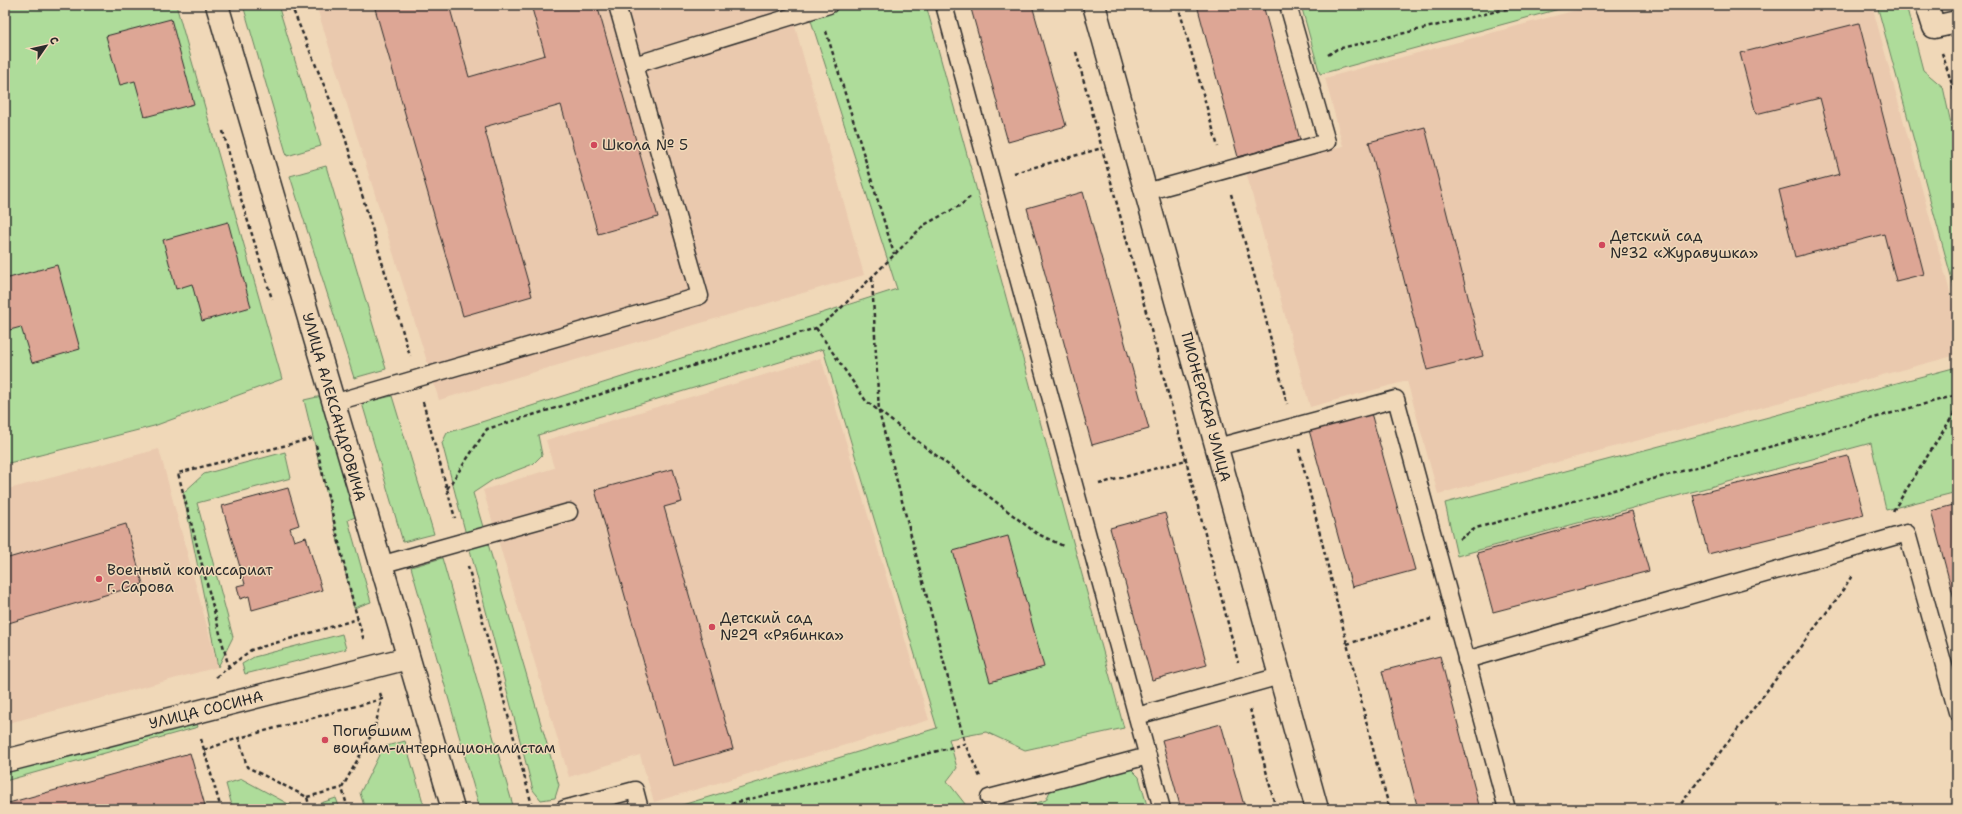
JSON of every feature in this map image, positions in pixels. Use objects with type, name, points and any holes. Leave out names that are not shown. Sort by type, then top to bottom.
[{"type":"street","name":"УЛИЦА АЛЕКСАНДРОВИЧА","points":[[217,5],[380,565],[453,809]]},
{"type":"street","name":"ПИОНЕРСКАЯ УЛИЦА","points":[[1094,5],[1317,809]]},
{"type":"street","points":[[1927,5],[1934,27],[1957,22]]},
{"type":"street","name":"УЛИЦА СОСИНА","points":[[5,761],[408,658]]},
{"type":"lane","points":[[333,403],[700,296],[617,5]]},
{"type":"lane","points":[[944,5],[1162,809]]},
{"type":"lane","points":[[1146,192],[1327,142],[1288,5]]},
{"type":"lane","points":[[634,65],[824,7]]},
{"type":"lane","points":[[1216,447],[1396,399],[1507,809]]},
{"type":"lane","points":[[380,565],[570,512]]},
{"type":"lane","points":[[1466,660],[1907,533],[1957,712]]},
{"type":"lane","points":[[1137,716],[1280,676]]},
{"type":"lane","points":[[989,798],[1148,756]]},
{"type":"lane","points":[[564,809],[635,790],[640,809]]},
{"type":"path","points":[[1307,71],[1337,48],[1523,5]]},
{"type":"path","points":[[824,7],[894,254]]},
{"type":"path","points":[[1934,27],[1957,100]]},
{"type":"path","points":[[1076,50],[1186,460],[1276,809]]},
{"type":"path","points":[[222,127],[241,199],[274,303]]},
{"type":"path","points":[[447,489],[487,429],[816,328],[835,314],[924,225],[961,205],[991,179],[1102,148]]},
{"type":"path","points":[[872,277],[879,412],[965,744],[989,798]]},
{"type":"path","points":[[816,328],[866,401],[879,412],[1036,533],[1095,561]]},
{"type":"path","points":[[1438,554],[1476,528],[1957,395]]},
{"type":"path","points":[[1677,809],[1839,596],[1957,409]]},
{"type":"path","points":[[312,431],[358,619],[382,699],[374,730],[342,788],[348,809]]},
{"type":"path","points":[[229,668],[178,473],[314,438]]},
{"type":"path","points":[[1076,490],[1186,460]]},
{"type":"path","points":[[1347,644],[1454,613]]},
{"type":"path","points":[[211,678],[219,676],[251,650],[358,619]]},
{"type":"path","points":[[204,750],[239,738],[382,699]]},
{"type":"path","points":[[200,735],[221,809]]},
{"type":"path","points":[[239,738],[247,767],[307,798],[342,788]]},
{"type":"path","points":[[711,809],[965,744]]},
{"type":"path","points":[[307,798],[310,809]]},
{"type":"shaded area","name":"Школа № 5","points":[[316,5],[789,5],[864,275],[439,400]]},
{"type":"shaded area","name":"Детский сад №32 «Журавушка»","points":[[1595,5],[1872,5],[1957,318],[1957,355],[1438,494],[1407,381],[1310,407],[1246,172],[1343,146],[1325,78]]},
{"type":"shaded area","name":"Детский сад №29 «Рябинка»","points":[[821,358],[929,720],[654,802],[640,755],[569,777],[483,490],[554,468],[546,440]]},
{"type":"shaded area","name":"Военный комиссариат г. Сарова","points":[[159,449],[218,667],[5,724],[5,490]]},
{"type":"green space","points":[[5,5],[176,5],[282,379],[154,426],[5,464]]},
{"type":"green space","points":[[243,5],[278,5],[321,146],[287,156]]},
{"type":"green space","points":[[806,5],[926,5],[1124,728],[1025,750],[986,732],[949,739],[957,768],[947,781],[969,809],[669,809],[937,728],[823,349],[538,435],[542,455],[533,464],[494,479],[473,493],[559,785],[555,798],[541,800],[533,790],[442,443],[447,433],[897,289]]},
{"type":"green space","points":[[1301,5],[1574,5],[1320,74]]},
{"type":"green space","points":[[1877,5],[1906,5],[1923,70],[1943,87],[1957,151],[1957,298]]},
{"type":"green space","points":[[326,166],[386,369],[354,378],[290,176]]},
{"type":"green space","points":[[1957,367],[1957,492],[1886,510],[1871,443],[1457,556],[1445,503]]},
{"type":"green space","points":[[326,395],[360,515],[348,520],[371,602],[354,608],[304,400]]},
{"type":"green space","points":[[392,396],[434,534],[403,542],[362,403]]},
{"type":"green space","points":[[285,452],[291,478],[197,503],[233,637],[218,667],[183,493],[204,474]]},
{"type":"green space","points":[[442,558],[514,809],[480,809],[411,567]]},
{"type":"green space","points":[[342,634],[346,649],[245,674],[242,664],[254,657]]},
{"type":"green space","points":[[195,718],[198,727],[5,781],[5,770]]},
{"type":"green space","points":[[405,741],[425,809],[365,809],[360,793],[383,747]]},
{"type":"green space","points":[[1130,768],[1139,777],[1148,809],[1024,809],[1024,807],[1046,800],[1051,789]]},
{"type":"green space","points":[[242,779],[294,807],[294,809],[233,809],[226,784]]},
{"type":"green space","points":[[336,798],[340,809],[317,809],[315,805]]},
{"type":"building","points":[[374,5],[449,5],[469,77],[545,55],[531,5],[597,5],[658,217],[598,234],[561,105],[484,127],[532,296],[463,316]]},
{"type":"building","points":[[970,5],[1032,5],[1066,126],[1008,142]]},
{"type":"building","points":[[1197,5],[1263,5],[1300,140],[1238,157]]},
{"type":"building","points":[[171,19],[194,104],[145,117],[135,81],[120,85],[106,36]]},
{"type":"building","points":[[1859,23],[1924,274],[1896,281],[1884,234],[1795,257],[1779,190],[1840,174],[1820,98],[1756,114],[1740,53]]},
{"type":"building","points":[[1425,127],[1483,356],[1427,370],[1369,142]]},
{"type":"building","points":[[1083,192],[1149,429],[1092,445],[1027,208]]},
{"type":"building","points":[[228,222],[251,307],[202,321],[192,284],[176,289],[163,240]]},
{"type":"building","points":[[57,265],[80,349],[32,363],[21,327],[6,331],[5,279]]},
{"type":"building","points":[[1371,413],[1415,570],[1352,587],[1309,430]]},
{"type":"building","points":[[1848,456],[1864,515],[1708,554],[1693,495]]},
{"type":"building","points":[[673,469],[682,502],[664,507],[733,749],[673,766],[595,490]]},
{"type":"building","points":[[288,488],[299,525],[290,528],[294,541],[306,537],[322,590],[252,610],[249,596],[240,599],[237,586],[245,584],[222,506]]},
{"type":"building","points":[[1957,504],[1957,610],[1931,511]]},
{"type":"building","points":[[1632,511],[1649,571],[1493,612],[1477,553]]},
{"type":"building","points":[[1165,513],[1207,665],[1152,680],[1110,528]]},
{"type":"building","points":[[126,524],[143,584],[5,624],[5,559]]},
{"type":"building","points":[[1008,536],[1044,667],[990,682],[953,551]]},
{"type":"building","points":[[1440,656],[1480,809],[1418,809],[1382,671]]},
{"type":"building","points":[[1221,724],[1245,809],[1181,809],[1162,740]]},
{"type":"building","points":[[190,753],[206,809],[5,809],[5,804]]},
{"type":"building","points":[[1079,806],[1080,809],[1068,809]]},
{"type":"place","name":"Школа № 5","points":[[594,145]]},
{"type":"place","name":"Детский сад №32 «Журавушка»","points":[[1602,245]]},
{"type":"place","name":"Военный комиссариат г. Сарова","points":[[99,579]]},
{"type":"place","name":"Детский сад №29 «Рябинка»","points":[[712,627]]},
{"type":"place","name":"Погибшим воинам-интернационалистам","points":[[325,740]]}]
